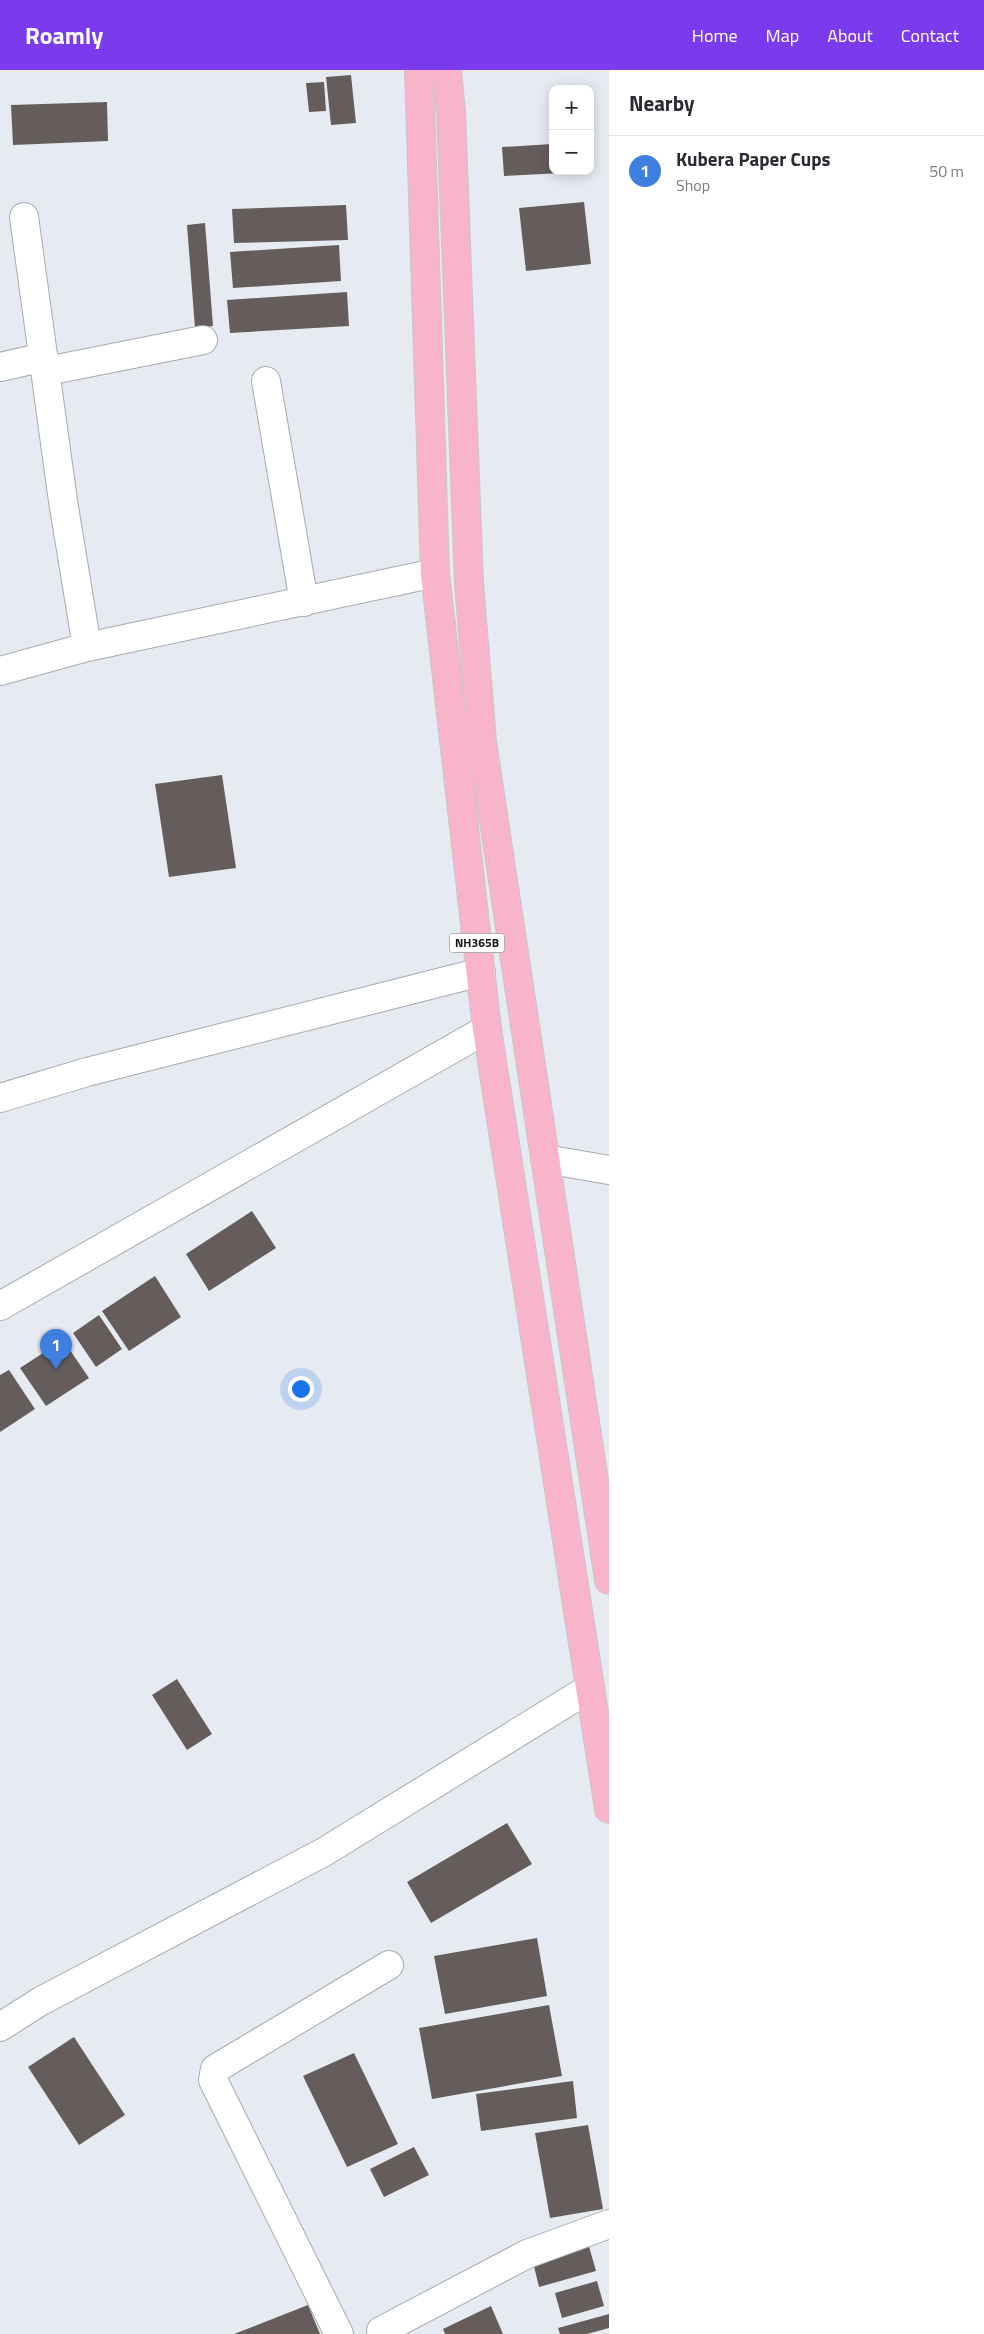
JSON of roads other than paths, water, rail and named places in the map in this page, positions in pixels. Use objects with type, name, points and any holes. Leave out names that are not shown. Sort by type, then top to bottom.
[{"type":"highway","name":"NH365B","points":[[419,70],[435,573],[487,1028],[609,1808]]},
{"type":"highway","name":"NH365B","points":[[447,70],[451,112],[469,583],[482,742],[609,1580]]},
{"type":"street","points":[[24,217],[46,364],[63,502],[87,647]]},
{"type":"street","points":[[0,367],[46,364],[203,340]]},
{"type":"street","points":[[266,381],[304,602]]},
{"type":"street","points":[[0,671],[87,647],[435,573]]},
{"type":"street","points":[[0,1098],[87,1072],[481,972]]},
{"type":"street","points":[[0,1306],[487,1028]]},
{"type":"street","points":[[545,1159],[609,1170]]},
{"type":"street","points":[[0,2027],[42,2001],[324,1852],[590,1688]]},
{"type":"street","points":[[339,2334],[213,2080],[214,2070],[389,1965]]},
{"type":"street","points":[[380,2333],[527,2254],[609,2224]]},
{"type":"place","name":"Kubera Paper Cups","points":[[56,1370]]}]
